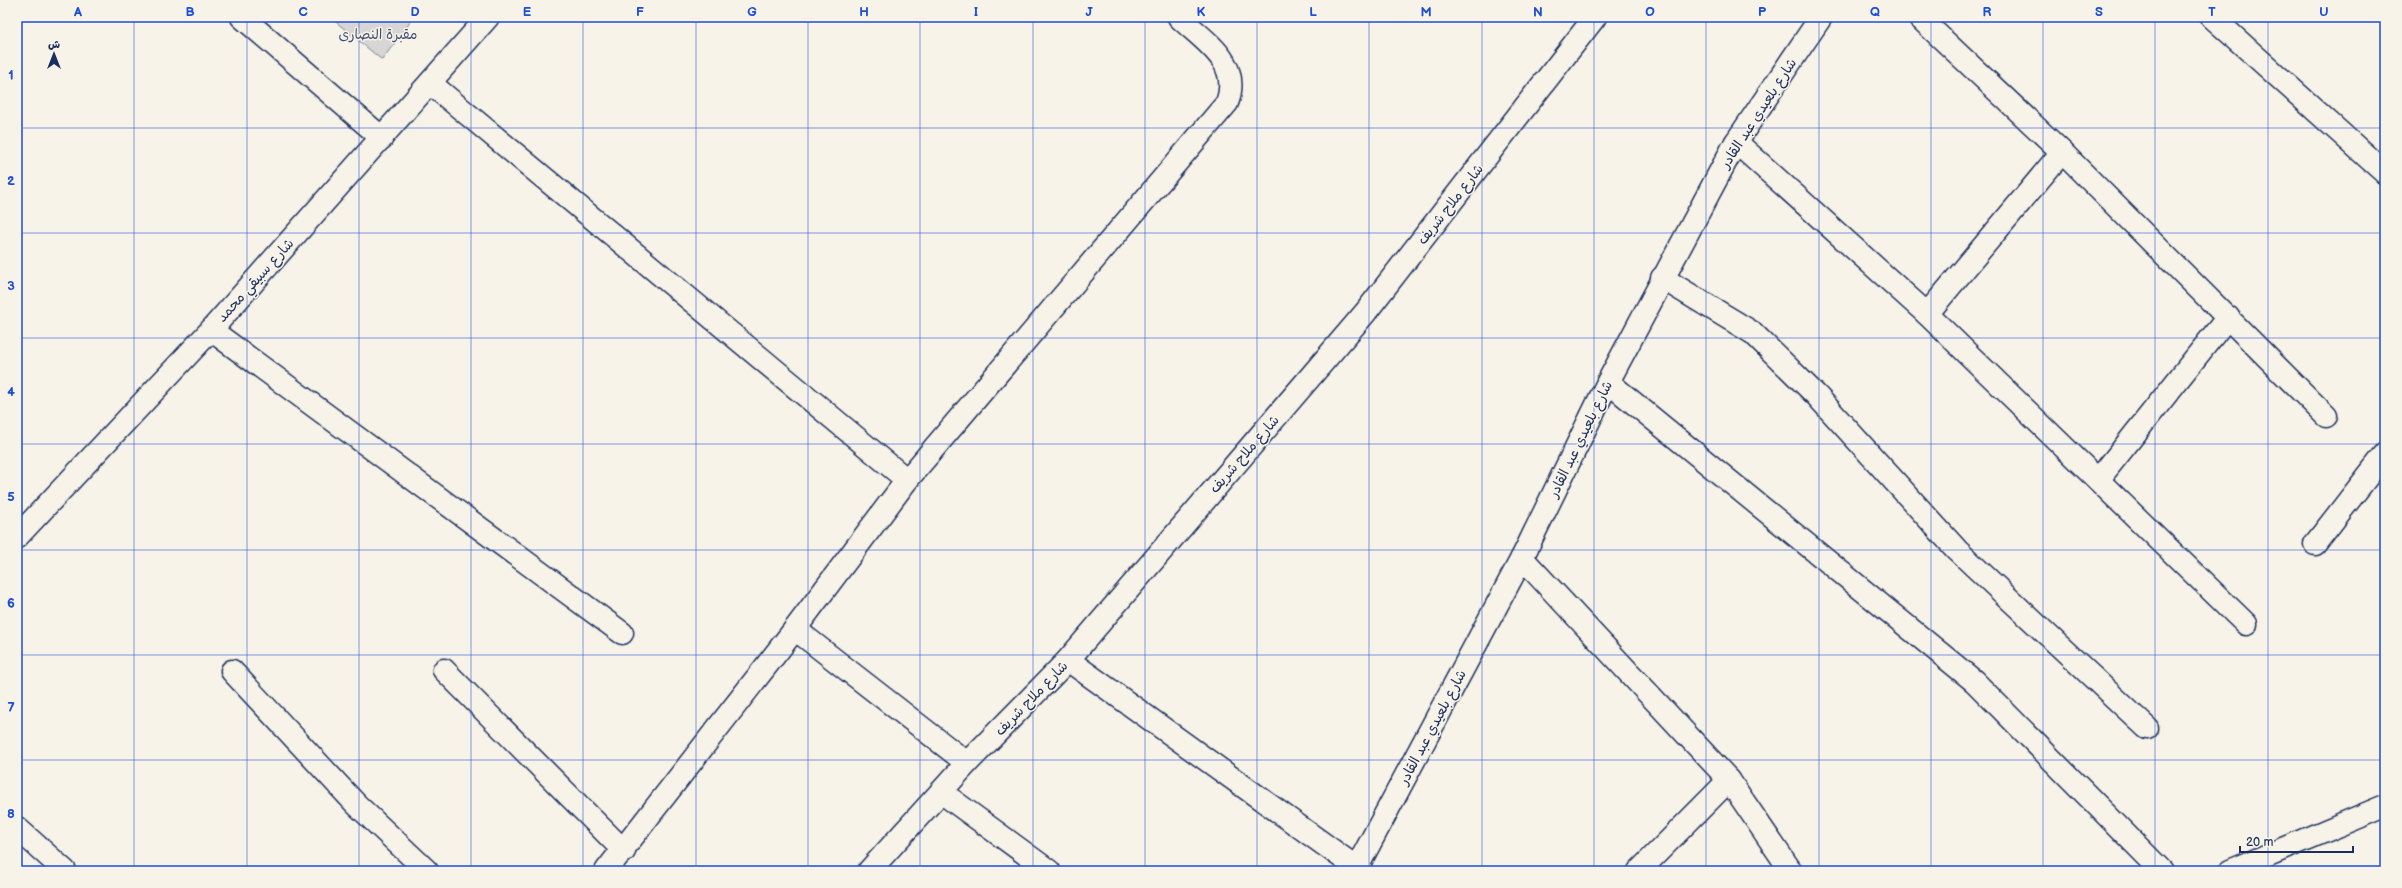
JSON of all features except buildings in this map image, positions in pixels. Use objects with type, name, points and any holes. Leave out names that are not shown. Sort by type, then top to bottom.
[{"type":"street","points":[[242,17],[382,138]]},
{"type":"street","name":"شارع سبيقي محمد","points":[[17,537],[211,330],[488,17]]},
{"type":"street","points":[[606,871],[624,851],[795,629],[907,480],[1227,103],[1232,84],[1227,65],[1179,17]]},
{"type":"street","name":"شارع ملاح شريف","points":[[869,871],[967,763],[1068,660],[1365,313],[1595,17]]},
{"type":"street","name":"شارع بلعيدي عبد القادر","points":[[1358,870],[1522,558],[1608,382],[1662,278],[1736,142],[1821,17]]},
{"type":"street","points":[[1919,17],[2062,152],[2326,416]]},
{"type":"street","points":[[2212,17],[2385,173]]},
{"type":"street","points":[[430,83],[907,480]]},
{"type":"street","points":[[1736,142],[1927,314],[2246,624]]},
{"type":"street","points":[[1927,314],[2062,152]]},
{"type":"street","points":[[1662,278],[1754,333],[1817,396],[1957,550],[2147,728]]},
{"type":"street","points":[[2098,480],[2228,317]]},
{"type":"street","points":[[211,330],[622,633]]},
{"type":"street","points":[[1608,382],[1974,682],[2162,871]]},
{"type":"street","points":[[2315,544],[2385,454]]},
{"type":"street","points":[[1522,558],[1729,780],[1791,871]]},
{"type":"street","points":[[795,629],[967,763]]},
{"type":"street","points":[[1068,660],[1358,870]]},
{"type":"street","points":[[444,670],[624,851]]},
{"type":"street","points":[[232,671],[356,804],[427,871]]},
{"type":"street","points":[[1639,871],[1729,780]]},
{"type":"street","points":[[942,792],[1049,871]]},
{"type":"street","points":[[2230,871],[2385,806]]},
{"type":"street","points":[[17,828],[65,871]]},
{"type":"green space","name":"مقبرة النصارى","points":[[330,17],[414,17],[382,60]]}]
